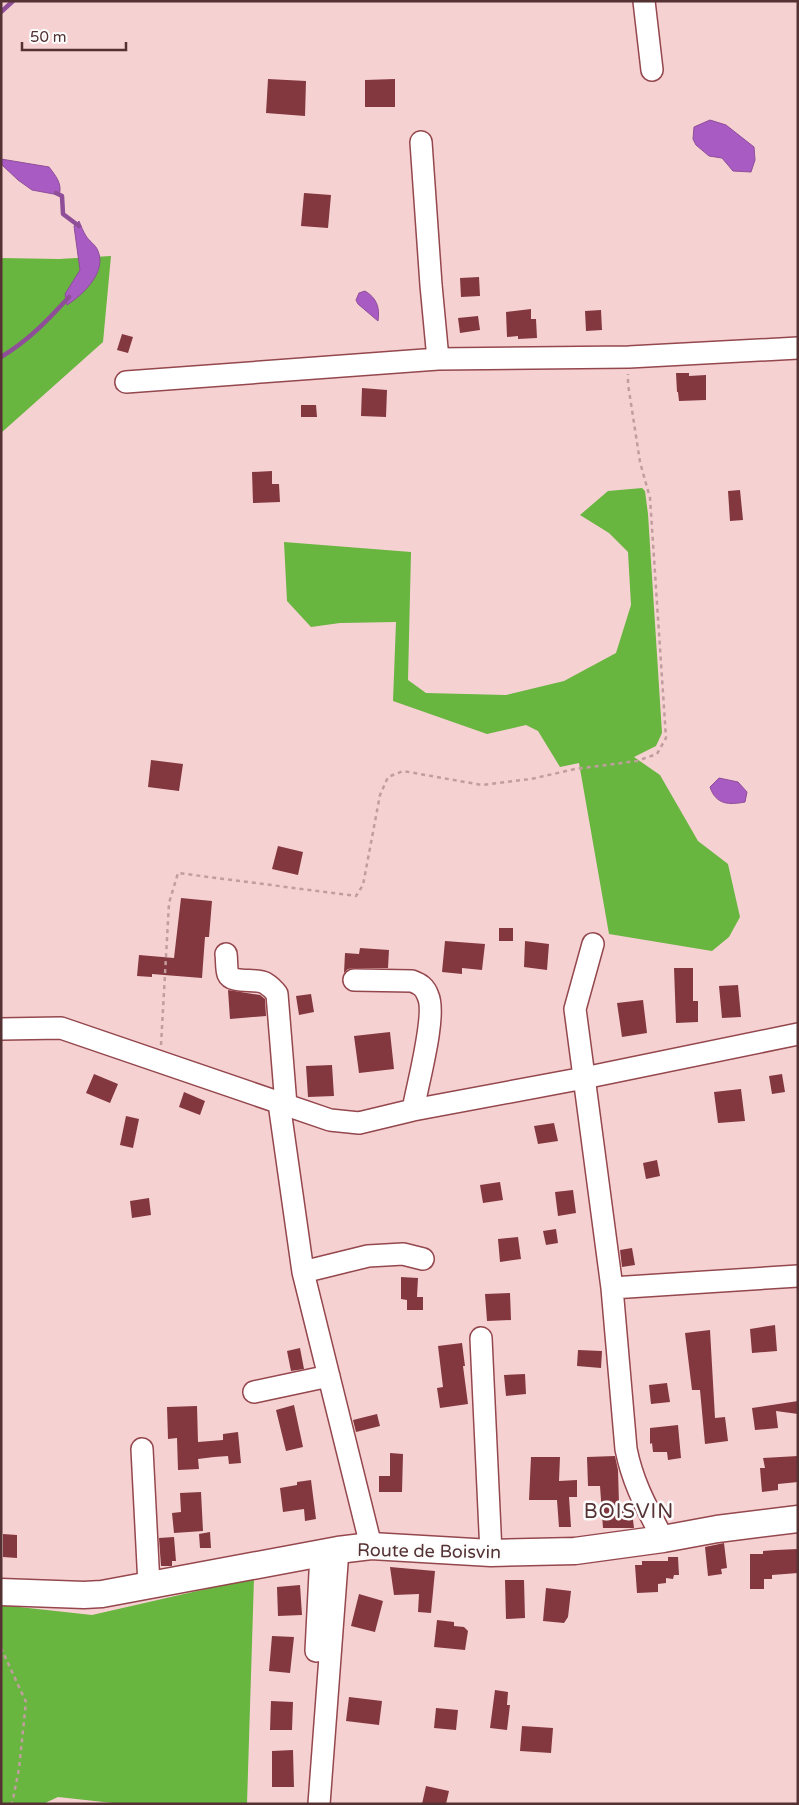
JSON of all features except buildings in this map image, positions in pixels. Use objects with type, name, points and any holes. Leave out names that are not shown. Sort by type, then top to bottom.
[{"type":"main road","name":"Route de Boisvin","points":[[1,1592],[102,1594],[371,1546],[491,1553],[575,1551],[663,1539],[717,1529],[798,1519]]},
{"type":"street","points":[[644,1],[652,70]]},
{"type":"street","points":[[421,142],[438,359]]},
{"type":"street","points":[[126,382],[438,359],[629,357],[798,348]]},
{"type":"street","points":[[593,944],[575,1009],[612,1288],[626,1449],[630,1470],[638,1490],[663,1539]]},
{"type":"street","points":[[226,954],[227,973],[230,978],[266,983],[277,994],[283,1104],[303,1272],[371,1546]]},
{"type":"street","points":[[354,980],[412,981],[419,983],[429,997],[431,1018],[413,1110]]},
{"type":"street","points":[[1,1029],[61,1028],[330,1120],[360,1123],[413,1110],[584,1078],[798,1034]]},
{"type":"street","points":[[303,1272],[368,1256],[403,1254],[423,1259]]},
{"type":"street","points":[[612,1288],[798,1276]]},
{"type":"street","points":[[481,1338],[491,1553]]},
{"type":"street","points":[[254,1392],[329,1376]]},
{"type":"street","points":[[142,1449],[149,1585]]},
{"type":"street","points":[[308,1804],[330,1552]]},
{"type":"street","points":[[319,1804],[330,1552]]},
{"type":"path","points":[[160,1062],[169,903],[178,873],[356,896],[363,885],[380,795],[388,777],[403,771],[482,784],[531,780],[575,769],[637,761],[657,754],[666,738],[650,498],[640,462],[628,384],[629,357]]},
{"type":"path","points":[[1,1648],[26,1702],[19,1769],[12,1804]]},
{"type":"green space","points":[[111,256],[103,342],[1,433],[1,258],[59,259]]},
{"type":"green space","points":[[642,488],[645,491],[648,514],[662,733],[656,746],[634,757],[660,775],[698,841],[728,864],[740,917],[729,937],[712,951],[609,934],[579,763],[560,767],[538,731],[526,725],[487,734],[393,701],[396,622],[340,623],[311,627],[287,601],[284,542],[411,552],[408,680],[426,693],[506,695],[564,681],[616,653],[631,605],[628,552],[609,533],[580,515],[608,491]]},
{"type":"green space","points":[[254,1578],[247,1804],[122,1804],[58,1797],[43,1804],[1,1804],[1,1605],[92,1615]]},
{"type":"shaded area","points":[[710,120],[726,125],[754,147],[755,160],[751,172],[733,171],[722,158],[709,156],[696,145],[693,139],[694,127]]},
{"type":"shaded area","points":[[1,159],[49,167],[59,183],[59,195],[32,190],[1,164]]},
{"type":"shaded area","points":[[79,221],[86,236],[98,251],[99,267],[92,282],[67,305],[65,294],[80,270],[74,226]]},
{"type":"shaded area","points":[[365,291],[377,304],[378,321],[358,304],[356,300],[359,293]]},
{"type":"shaded area","points":[[719,778],[738,782],[747,792],[745,802],[728,803],[719,800],[710,787]]},
{"type":"waterway","points":[[1,12],[13,1]]},
{"type":"waterway","points":[[56,193],[62,196],[63,214],[79,226]]},
{"type":"waterway","points":[[1,357],[37,330],[69,297]]},
{"type":"district","name":"BOISVIN","points":[[629,1511]]}]
